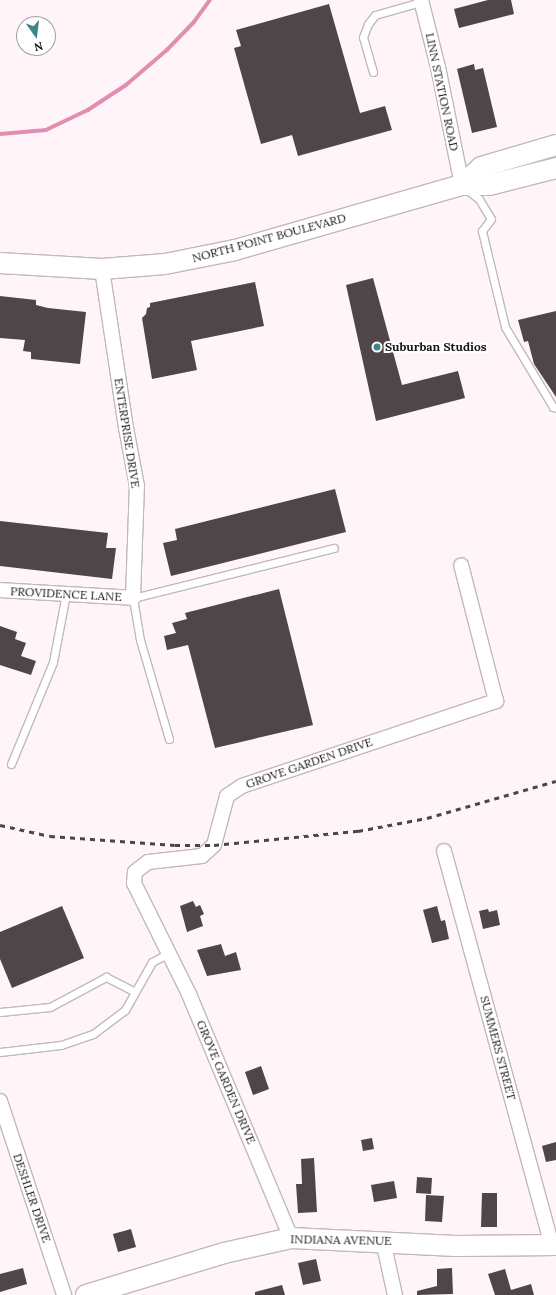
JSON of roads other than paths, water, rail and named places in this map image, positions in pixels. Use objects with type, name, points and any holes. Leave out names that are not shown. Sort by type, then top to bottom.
[{"type":"main road","name":"NORTH POINT BOULEVARD","points":[[462,185],[481,167],[556,145]]},
{"type":"main road","name":"NORTH POINT BOULEVARD","points":[[0,263],[102,269],[158,265],[212,255],[462,185],[489,185],[556,168]]},
{"type":"main road","name":"INDIANA AVENUE","points":[[86,1295],[224,1253],[291,1238],[383,1241],[456,1246],[554,1245]]},
{"type":"street","name":"LINN STATION ROAD","points":[[421,1],[438,67],[462,185]]},
{"type":"street","name":"ENTERPRISE DRIVE","points":[[102,269],[126,428],[137,486],[133,598]]},
{"type":"street","name":"GROVE GARDEN DRIVE","points":[[291,1238],[189,994],[134,883],[135,872],[148,862],[202,856],[214,845],[227,796],[242,786],[496,701],[461,565]]},
{"type":"street","name":"PROVIDENCE LANE","points":[[0,590],[133,598]]},
{"type":"street","name":"SUMMERS STREET","points":[[444,851],[554,1245]]},
{"type":"street","name":"DESHLER DRIVE","points":[[0,1101],[64,1295]]},
{"type":"street","points":[[383,1241],[395,1295]]},
{"type":"lane","points":[[374,72],[363,37],[368,24],[375,15],[421,1]]},
{"type":"lane","points":[[462,185],[479,199],[491,219],[482,231],[505,327],[553,407],[556,408]]},
{"type":"lane","points":[[170,739],[140,640],[133,598],[334,548]]},
{"type":"lane","points":[[11,764],[53,662],[66,594]]},
{"type":"lane","points":[[0,1052],[61,1045],[93,1034],[125,1010],[134,991],[152,962],[169,953]]},
{"type":"lane","points":[[0,1012],[50,1007],[106,977],[134,991]]},
{"type":"waterway","points":[[0,134],[46,130],[88,110],[126,85],[167,50],[194,22],[210,0]]},
{"type":"railway","points":[[0,825],[50,836],[175,845],[214,845],[358,831],[427,818],[556,781]]},
{"type":"place","name":"Suburban Studios","points":[[377,347]]}]
